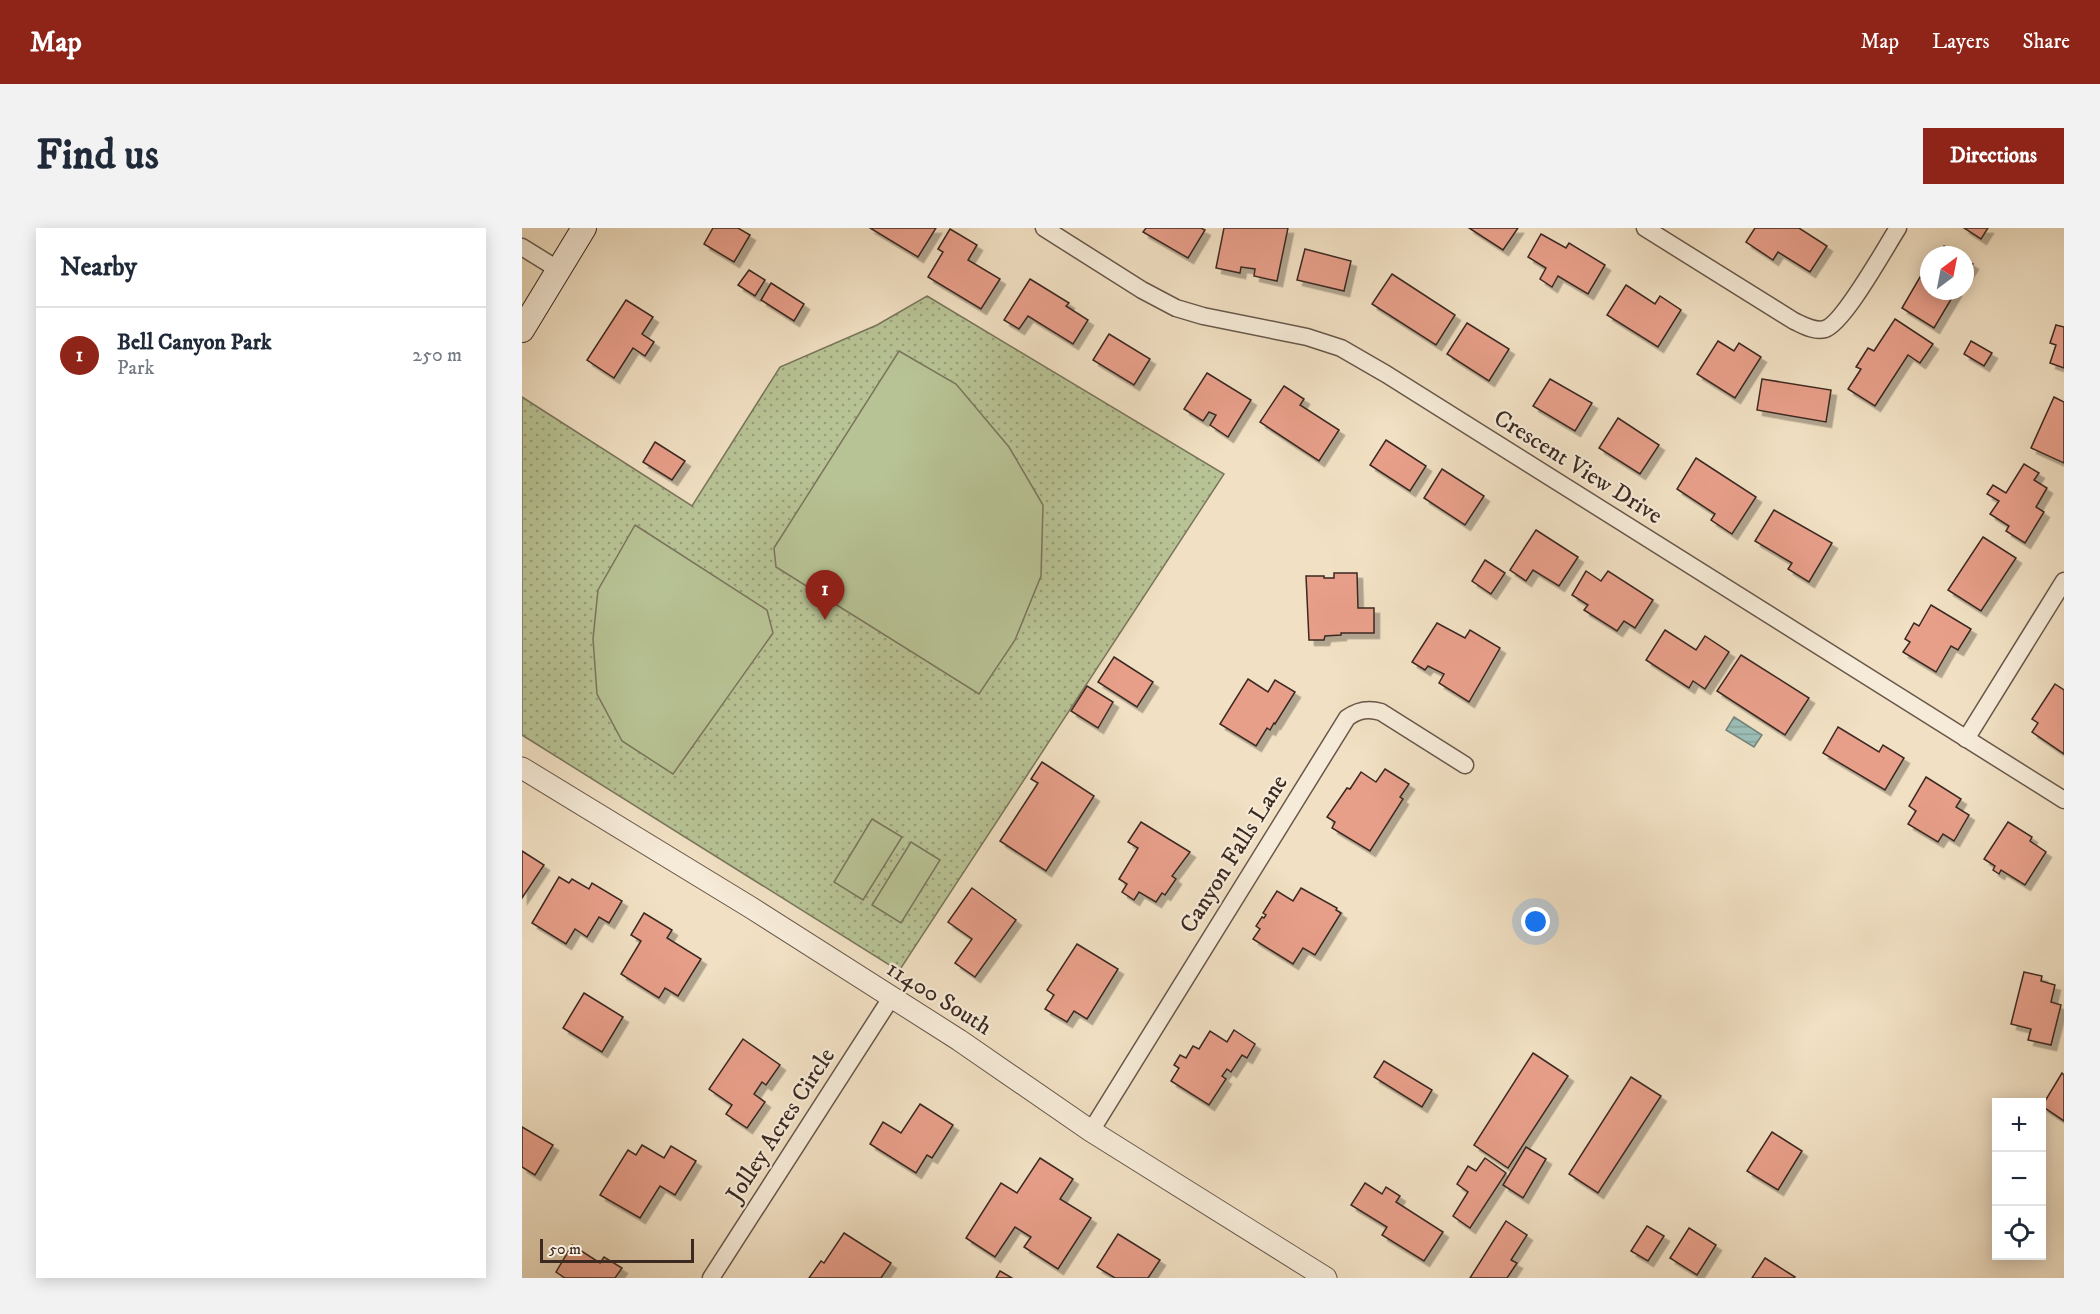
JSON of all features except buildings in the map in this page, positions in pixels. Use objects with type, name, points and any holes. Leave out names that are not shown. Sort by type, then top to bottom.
[{"type":"main road","points":[[522,330],[584,228]]},
{"type":"street","name":"Crescent View Drive","points":[[1044,228],[1142,290],[1176,308],[1203,316],[1307,337],[1341,348],[1386,374],[2064,800]]},
{"type":"street","points":[[1645,228],[1794,321],[1811,328],[1825,329],[1836,321],[1847,308],[1898,228]]},
{"type":"street","points":[[522,247],[558,270]]},
{"type":"street","points":[[1966,739],[2064,581]]},
{"type":"street","name":"Canyon Falls Lane","points":[[1091,1131],[1347,718],[1359,711],[1381,712],[1465,765]]},
{"type":"street","name":"11400 South","points":[[522,768],[959,1040],[1091,1131],[1326,1278]]},
{"type":"street","name":"Jolley Acres Circle","points":[[711,1278],[891,998]]},
{"type":"green space","points":[[927,296],[1224,474],[899,971],[522,735],[522,397],[692,506],[780,367],[877,325]]},
{"type":"green space","points":[[899,351],[956,384],[1009,447],[1043,505],[1041,576],[1015,640],[979,694],[776,567],[774,548]]},
{"type":"green space","points":[[635,525],[767,610],[773,633],[673,774],[622,741],[597,694],[593,639],[598,590]]},
{"type":"green space","points":[[872,819],[902,837],[863,900],[834,882]]},
{"type":"green space","points":[[911,842],[940,860],[901,923],[872,905]]},
{"type":"water","points":[[1734,717],[1762,735],[1754,747],[1726,730]]},
{"type":"place","name":"Bell Canyon Park","points":[[825,620]]}]
